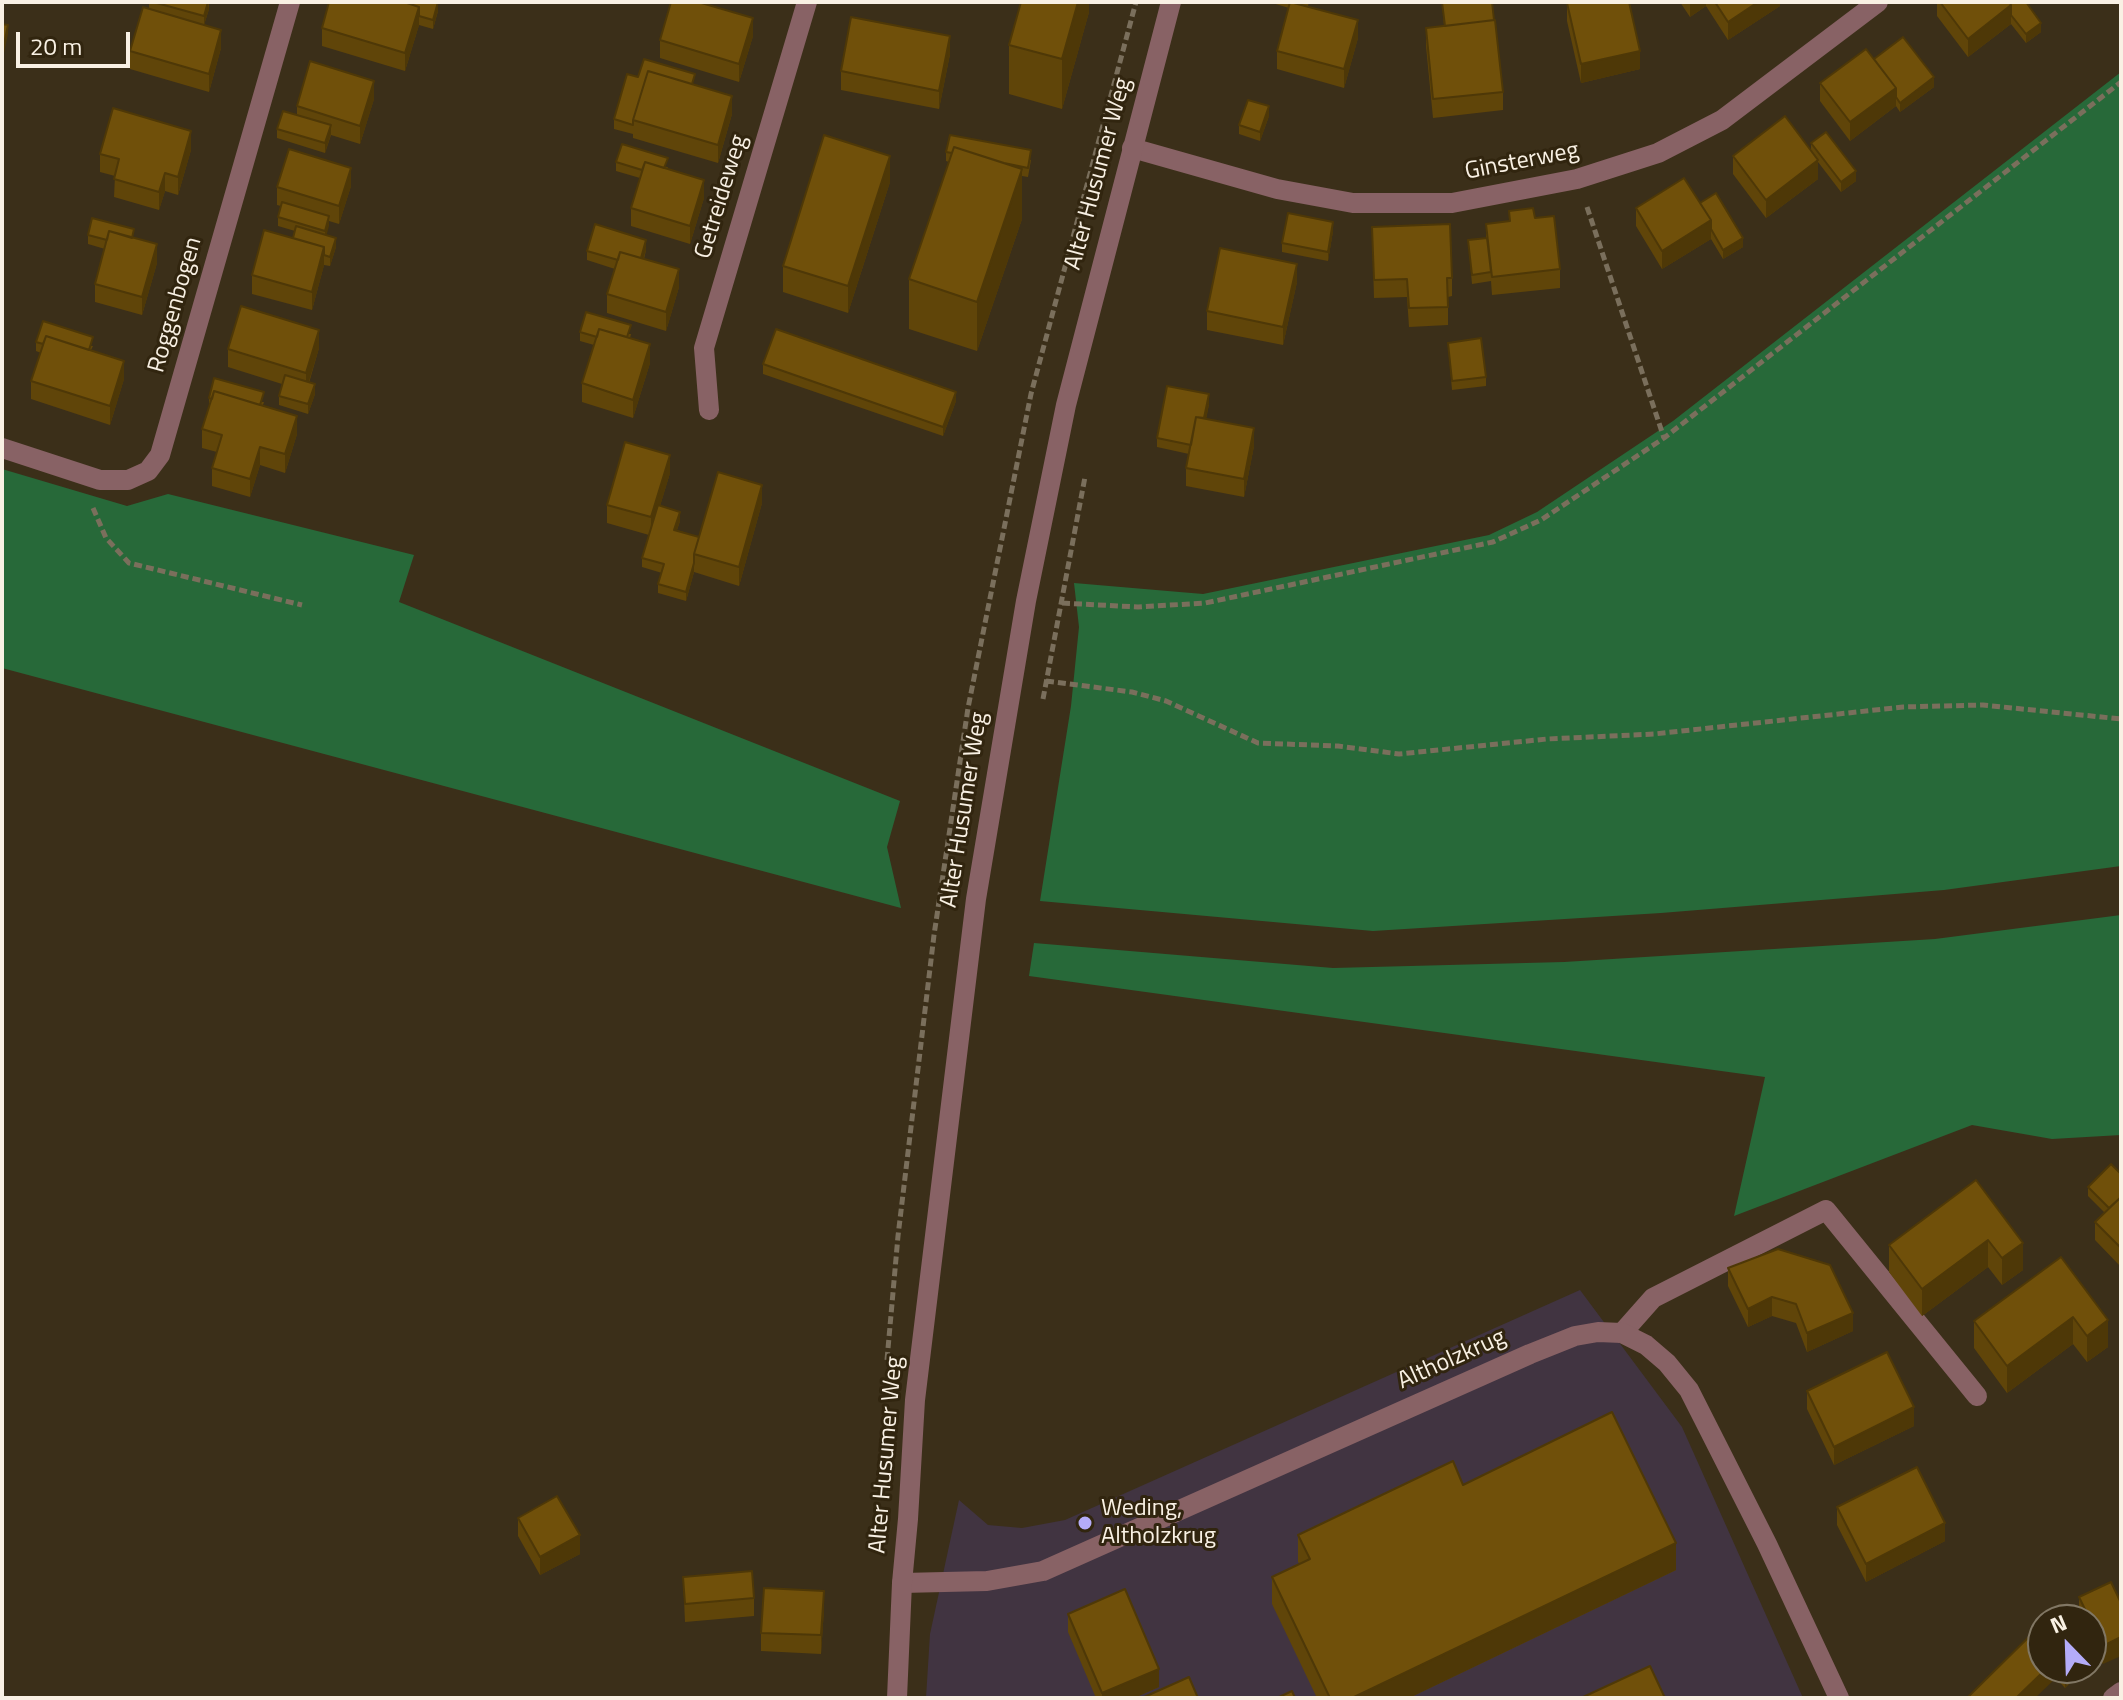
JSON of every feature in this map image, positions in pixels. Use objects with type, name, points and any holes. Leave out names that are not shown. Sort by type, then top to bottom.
[{"type":"street","name":"Roggenbogen","points":[[2,448],[100,480],[128,480],[148,471],[160,455],[290,2]]},
{"type":"street","name":"Getreideweg","points":[[709,410],[704,348],[807,2]]},
{"type":"street","name":"Alter Husumer Weg","points":[[897,1698],[915,1400],[976,899],[1029,586],[1066,405],[1171,2]]},
{"type":"street","points":[[1841,2],[1855,19]]},
{"type":"street","name":"Ginsterweg","points":[[1132,148],[1277,189],[1353,203],[1452,203],[1577,179],[1658,153],[1722,120],[1878,2]]},
{"type":"street","points":[[1839,1698],[1767,1544],[1689,1390],[1667,1363],[1646,1345],[1622,1333],[1653,1298],[1826,1210],[1977,1396]]},
{"type":"street","name":"Altholzkrug","points":[[902,1583],[987,1581],[1043,1571],[1542,1349],[1575,1336],[1598,1332],[1622,1333]]},
{"type":"street","points":[[2113,1698],[2121,1692]]},
{"type":"path","points":[[1062,603],[1138,607],[1205,603],[1493,542],[1541,520],[1664,438],[2121,82]]},
{"type":"path","points":[[1577,179],[1664,438]]},
{"type":"path","points":[[1040,710],[1086,468]]},
{"type":"path","points":[[100,480],[93,508],[106,538],[129,563],[302,605]]},
{"type":"path","points":[[1046,681],[1132,692],[1166,701],[1258,743],[1338,746],[1399,754],[1547,739],[1654,734],[1903,707],[1983,705],[2121,719]]},
{"type":"shaded area","points":[[1580,1290],[1682,1427],[1803,1698],[926,1698],[930,1634],[959,1500],[988,1525],[1022,1528],[1065,1520]]},
{"type":"green space","points":[[2121,72],[2121,866],[1944,890],[1661,913],[1373,931],[1040,901],[1071,706],[1079,627],[1074,583],[1203,594],[1489,535],[1537,512],[1673,421]]},
{"type":"green space","points":[[2,469],[127,506],[168,494],[414,555],[399,602],[900,801],[887,847],[901,908],[2,668]]},
{"type":"green space","points":[[2121,915],[2121,1135],[2052,1139],[1972,1125],[1734,1216],[1765,1077],[1029,976],[1034,943],[1333,968],[1564,962],[1935,939]]},
{"type":"building","points":[[153,2],[208,2],[204,16]]},
{"type":"building","points":[[329,2],[404,2],[419,7],[405,53],[322,28]]},
{"type":"building","points":[[404,2],[438,2],[433,20],[419,16],[419,7]]},
{"type":"building","points":[[671,2],[698,2],[753,18],[739,64],[660,40]]},
{"type":"building","points":[[1021,2],[1078,2],[1062,59],[1009,45]]},
{"type":"building","points":[[1290,2],[1358,20],[1344,69],[1277,51]]},
{"type":"building","points":[[1442,2],[1492,2],[1494,20],[1445,26]]},
{"type":"building","points":[[1629,2],[1640,51],[1581,64],[1567,3]]},
{"type":"building","points":[[1715,2],[1758,2],[1728,22]]},
{"type":"building","points":[[1940,2],[2009,2],[2011,5],[1968,39]]},
{"type":"building","points":[[2009,2],[2026,2],[2041,23],[2026,34],[2011,15]]},
{"type":"building","points":[[143,7],[221,30],[209,74],[130,51]]},
{"type":"building","points":[[851,17],[950,36],[939,91],[841,71]]},
{"type":"building","points":[[1495,20],[1503,92],[1433,99],[1426,28]]},
{"type":"building","points":[[2,24],[8,25],[4,44],[2,44]]},
{"type":"building","points":[[1903,37],[1934,77],[1900,103],[1896,88],[1874,59]]},
{"type":"building","points":[[1866,49],[1896,88],[1850,122],[1820,83]]},
{"type":"building","points":[[644,59],[695,74],[692,84],[648,71],[633,125],[614,119],[627,74],[638,77]]},
{"type":"building","points":[[310,61],[374,81],[360,126],[297,106]]},
{"type":"building","points":[[648,71],[732,96],[718,145],[633,120]]},
{"type":"building","points":[[1248,100],[1269,106],[1260,132],[1239,125]]},
{"type":"building","points":[[113,108],[191,131],[178,177],[165,173],[159,192],[114,179],[119,159],[100,154]]},
{"type":"building","points":[[283,111],[331,125],[325,143],[277,129]]},
{"type":"building","points":[[1785,116],[1818,160],[1766,200],[1733,156]]},
{"type":"building","points":[[1826,132],[1856,171],[1841,182],[1811,143]]},
{"type":"building","points":[[824,135],[890,156],[848,286],[783,266]]},
{"type":"building","points":[[950,135],[1031,150],[1028,168],[954,147],[952,153],[946,152]]},
{"type":"building","points":[[622,144],[668,158],[664,168],[645,162],[642,170],[616,162]]},
{"type":"building","points":[[954,147],[1022,169],[977,302],[909,279]]},
{"type":"building","points":[[289,149],[351,168],[339,206],[277,187]]},
{"type":"building","points":[[645,162],[704,180],[690,226],[631,208]]},
{"type":"building","points":[[1684,178],[1711,220],[1662,251],[1636,208]]},
{"type":"building","points":[[1716,193],[1743,238],[1723,250],[1711,229],[1711,220],[1700,203]]},
{"type":"building","points":[[282,202],[329,216],[325,231],[278,217]]},
{"type":"building","points":[[1533,208],[1535,218],[1554,216],[1560,269],[1492,277],[1486,224],[1510,221],[1509,211]]},
{"type":"building","points":[[1288,213],[1333,222],[1328,252],[1282,243]]},
{"type":"building","points":[[92,218],[134,229],[132,238],[109,231],[107,240],[88,235]]},
{"type":"building","points":[[595,224],[646,240],[641,258],[620,252],[618,260],[587,251]]},
{"type":"building","points":[[1450,224],[1452,278],[1447,278],[1448,307],[1409,308],[1407,279],[1374,280],[1372,227]]},
{"type":"building","points":[[296,226],[336,238],[330,257],[324,255],[324,247],[293,238]]},
{"type":"building","points":[[264,230],[324,247],[312,292],[252,275]]},
{"type":"building","points":[[109,231],[157,244],[142,297],[95,284]]},
{"type":"building","points":[[1487,238],[1491,272],[1472,275],[1468,240]]},
{"type":"building","points":[[1220,248],[1297,264],[1283,327],[1207,311]]},
{"type":"building","points":[[620,252],[679,269],[666,312],[607,294]]},
{"type":"building","points":[[241,306],[319,330],[306,373],[228,349]]},
{"type":"building","points":[[586,312],[631,325],[627,337],[599,329],[597,337],[580,332]]},
{"type":"building","points":[[43,321],[93,337],[89,350],[46,336],[43,344],[36,342]]},
{"type":"building","points":[[599,329],[650,344],[633,400],[582,383]]},
{"type":"building","points":[[776,329],[956,392],[943,427],[763,364]]},
{"type":"building","points":[[46,336],[124,361],[110,406],[31,381]]},
{"type":"building","points":[[1481,338],[1486,377],[1452,381],[1448,343]]},
{"type":"building","points":[[285,375],[315,384],[308,404],[279,396]]},
{"type":"building","points":[[214,378],[264,392],[260,405],[214,391],[212,399],[209,398]]},
{"type":"building","points":[[1167,386],[1209,394],[1204,418],[1196,417],[1191,445],[1157,438]]},
{"type":"building","points":[[214,391],[297,416],[285,454],[260,447],[250,479],[212,468],[222,435],[202,429]]},
{"type":"building","points":[[1196,417],[1254,428],[1244,479],[1186,468]]},
{"type":"building","points":[[625,442],[670,455],[651,517],[607,505]]},
{"type":"building","points":[[718,472],[762,485],[739,567],[694,554]]},
{"type":"building","points":[[658,505],[680,512],[674,530],[699,537],[686,592],[658,584],[664,564],[642,558]]},
{"type":"building","points":[[2111,1164],[2121,1174],[2121,1197],[2109,1208],[2088,1187]]},
{"type":"building","points":[[1976,1180],[2023,1243],[2002,1258],[1988,1240],[1922,1289],[1889,1245]]},
{"type":"building","points":[[2121,1197],[2121,1248],[2095,1222]]},
{"type":"building","points":[[1778,1249],[1830,1265],[1853,1313],[1807,1333],[1796,1304],[1772,1297],[1748,1309],[1728,1268]]},
{"type":"building","points":[[2061,1257],[2108,1320],[2087,1336],[2073,1317],[2007,1366],[1974,1321]]},
{"type":"building","points":[[1887,1352],[1914,1407],[1834,1447],[1807,1391]]},
{"type":"building","points":[[1612,1412],[1676,1543],[1352,1698],[1330,1698],[1272,1577],[1310,1559],[1298,1535],[1453,1461],[1463,1485]]},
{"type":"building","points":[[1917,1467],[1945,1523],[1866,1564],[1837,1507]]},
{"type":"building","points":[[557,1496],[580,1535],[540,1557],[518,1518]]},
{"type":"building","points":[[752,1571],[754,1598],[685,1604],[683,1577]]},
{"type":"building","points":[[2111,1582],[2121,1603],[2121,1637],[2107,1644],[2107,1604],[2082,1604],[2079,1597]]},
{"type":"building","points":[[764,1588],[824,1591],[821,1635],[761,1633]]},
{"type":"building","points":[[1125,1589],[1159,1669],[1102,1693],[1068,1614]]},
{"type":"building","points":[[2027,1639],[2027,1684],[2030,1684],[2016,1698],[1967,1698]]},
{"type":"building","points":[[1650,1666],[1665,1698],[1581,1698]]},
{"type":"building","points":[[1189,1677],[1198,1698],[1142,1698]]},
{"type":"building","points":[[1292,1691],[1295,1698],[1277,1698]]},
{"type":"place","name":"Weding, Altholzkrug","points":[[1085,1523]]}]
